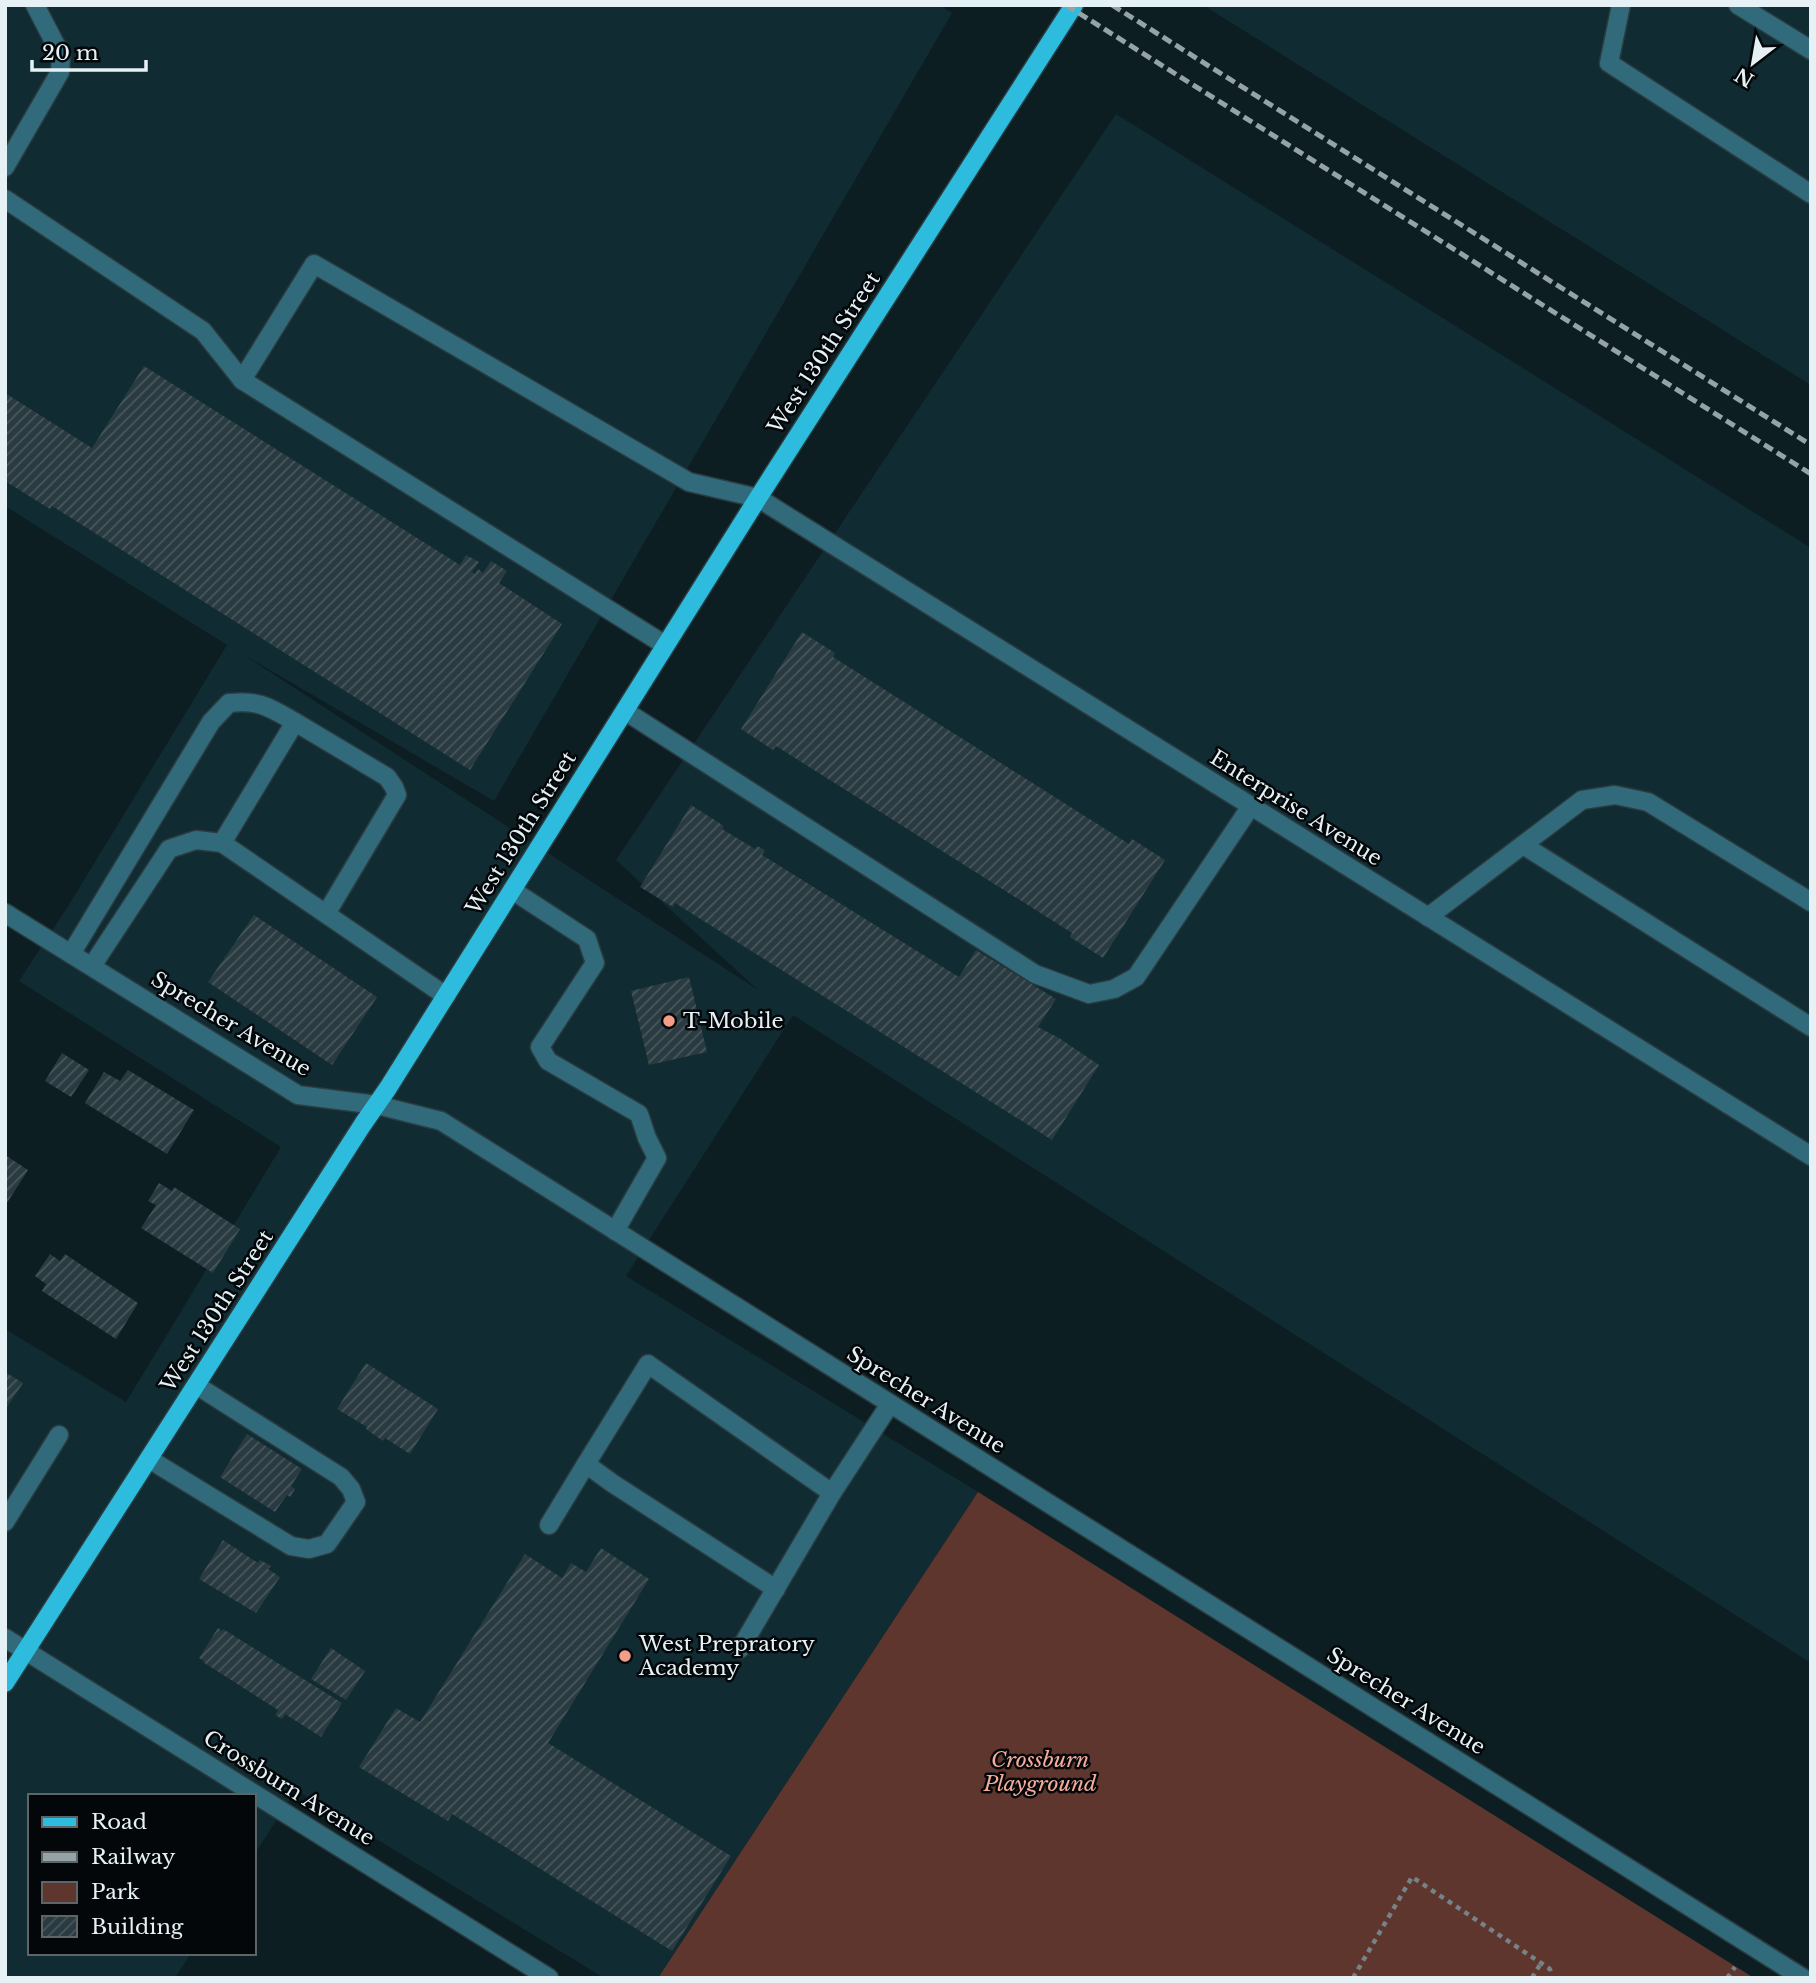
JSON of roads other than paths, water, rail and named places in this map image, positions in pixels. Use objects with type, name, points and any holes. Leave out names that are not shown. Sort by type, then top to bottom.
[{"type":"main road","name":"West 130th Street","points":[[5,1684],[377,1105],[758,498],[1074,5]]},
{"type":"street","points":[[5,167],[60,72],[61,55],[35,5]]},
{"type":"street","points":[[1621,5],[1609,63],[1811,194]]},
{"type":"street","points":[[1738,5],[1811,50]]},
{"type":"street","points":[[5,199],[203,331],[243,380],[665,645]]},
{"type":"street","name":"Enterprise Avenue","points":[[243,380],[314,264],[689,482],[758,498],[1811,1156]]},
{"type":"street","points":[[71,954],[212,722],[229,703],[249,701],[267,706],[387,777],[394,787],[397,795],[326,914]]},
{"type":"street","points":[[625,711],[1035,974],[1089,994],[1114,989],[1136,977],[1251,806]]},
{"type":"street","points":[[222,843],[295,722]]},
{"type":"street","points":[[1428,917],[1582,800],[1615,795],[1648,802],[1811,902]]},
{"type":"street","points":[[92,966],[169,849],[196,840],[222,843],[446,996]]},
{"type":"street","points":[[1523,845],[1811,1027]]},
{"type":"street","points":[[512,890],[587,939],[595,963],[540,1047],[548,1061],[639,1114],[657,1158],[615,1231]]},
{"type":"street","name":"Sprecher Avenue","points":[[5,913],[298,1095],[377,1105],[441,1121],[1803,1978]]},
{"type":"street","points":[[550,1525],[648,1364],[832,1493]]},
{"type":"street","points":[[149,1459],[291,1546],[309,1549],[327,1544],[356,1503],[351,1489],[341,1477],[196,1385]]},
{"type":"street","points":[[740,1649],[832,1493],[890,1404]]},
{"type":"street","points":[[5,1522],[59,1435]]},
{"type":"street","points":[[586,1464],[776,1589]]},
{"type":"street","name":"Crossburn Avenue","points":[[5,1638],[255,1794]]},
{"type":"street","name":"Crossburn Avenue","points":[[256,1795],[549,1978]]},
{"type":"railway","points":[[1066,5],[1811,474]]},
{"type":"railway","points":[[1112,5],[1811,445]]},
{"type":"place","name":"T-Mobile","points":[[669,1021]]},
{"type":"place","name":"West Prepratory Academy","points":[[625,1656]]},
{"type":"park label","name":"Crossburn Playground","points":[[1040,1772]]}]
